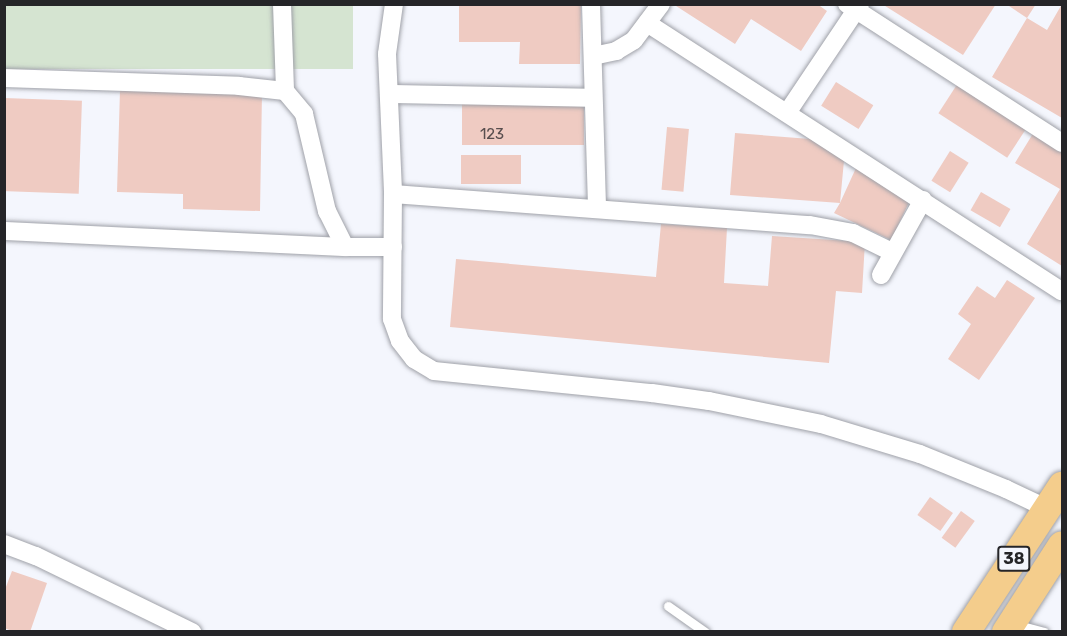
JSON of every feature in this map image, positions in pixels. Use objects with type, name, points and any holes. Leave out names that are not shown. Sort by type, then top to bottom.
[{"type":"main road","name":"38","points":[[966,632],[1055,498]]},
{"type":"main road","name":"38","points":[[1009,628],[1062,545]]},
{"type":"street","points":[[282,4],[285,91],[304,114],[327,211],[345,247]]},
{"type":"street","points":[[394,4],[387,38],[393,194],[392,319],[406,351],[434,371],[652,393],[709,401],[821,424],[920,454],[1006,489],[1055,498]]},
{"type":"street","points":[[591,4],[597,207]]},
{"type":"street","points":[[593,56],[606,54],[626,46],[661,4]]},
{"type":"street","points":[[787,113],[854,6],[1062,143]]},
{"type":"street","points":[[647,23],[1062,291]]},
{"type":"street","points":[[4,78],[239,86],[285,91]]},
{"type":"street","points":[[389,94],[593,98]]},
{"type":"street","points":[[393,194],[597,207],[831,228],[873,241],[892,252]]},
{"type":"street","points":[[881,275],[923,200]]},
{"type":"street","points":[[4,231],[345,247],[393,247]]},
{"type":"street","points":[[4,544],[36,556],[192,632]]},
{"type":"lane","points":[[668,606],[705,632]]},
{"type":"lane","points":[[1009,628],[1044,632]]},
{"type":"green space","points":[[5,5],[353,5],[353,69],[5,69]]},
{"type":"building","points":[[459,4],[581,4],[580,64],[519,64],[520,42],[459,42]]},
{"type":"building","points":[[673,4],[817,4],[827,11],[801,51],[751,19],[735,44]]},
{"type":"building","points":[[882,4],[996,4],[963,55]]},
{"type":"building","points":[[1006,4],[1036,4],[1027,18]]},
{"type":"building","points":[[1062,4],[1062,118],[992,77],[1027,18],[1047,30]]},
{"type":"building","points":[[836,82],[873,105],[858,129],[821,106]]},
{"type":"building","points":[[958,83],[1027,128],[1007,158],[938,113]]},
{"type":"building","points":[[120,90],[262,93],[260,211],[183,209],[183,194],[117,192]]},
{"type":"building","points":[[4,98],[82,101],[79,194],[4,191]]},
{"type":"building","points":[[462,103],[584,103],[584,145],[462,145]]},
{"type":"building","points":[[667,127],[689,129],[683,192],[662,190]]},
{"type":"building","points":[[1034,132],[1062,149],[1062,266],[1027,244],[1060,189],[1015,163]]},
{"type":"building","points":[[735,133],[823,140],[845,150],[840,203],[730,195]]},
{"type":"building","points":[[950,151],[969,163],[950,192],[931,181]]},
{"type":"building","points":[[461,155],[521,155],[521,184],[461,184]]},
{"type":"building","points":[[856,168],[912,196],[891,240],[834,213]]},
{"type":"building","points":[[981,192],[1010,209],[1000,227],[970,210]]},
{"type":"building","points":[[661,224],[727,228],[724,283],[768,286],[772,236],[865,242],[862,293],[836,291],[829,363],[450,327],[456,259],[656,277]]},
{"type":"building","points":[[1007,280],[1035,298],[979,380],[948,359],[971,324],[958,314],[977,286],[995,298]]},
{"type":"building","points":[[930,497],[953,513],[940,531],[917,515]]},
{"type":"building","points":[[961,511],[975,521],[955,548],[942,538]]},
{"type":"building","points":[[12,571],[47,583],[30,632],[15,632],[4,628],[4,592]]}]
